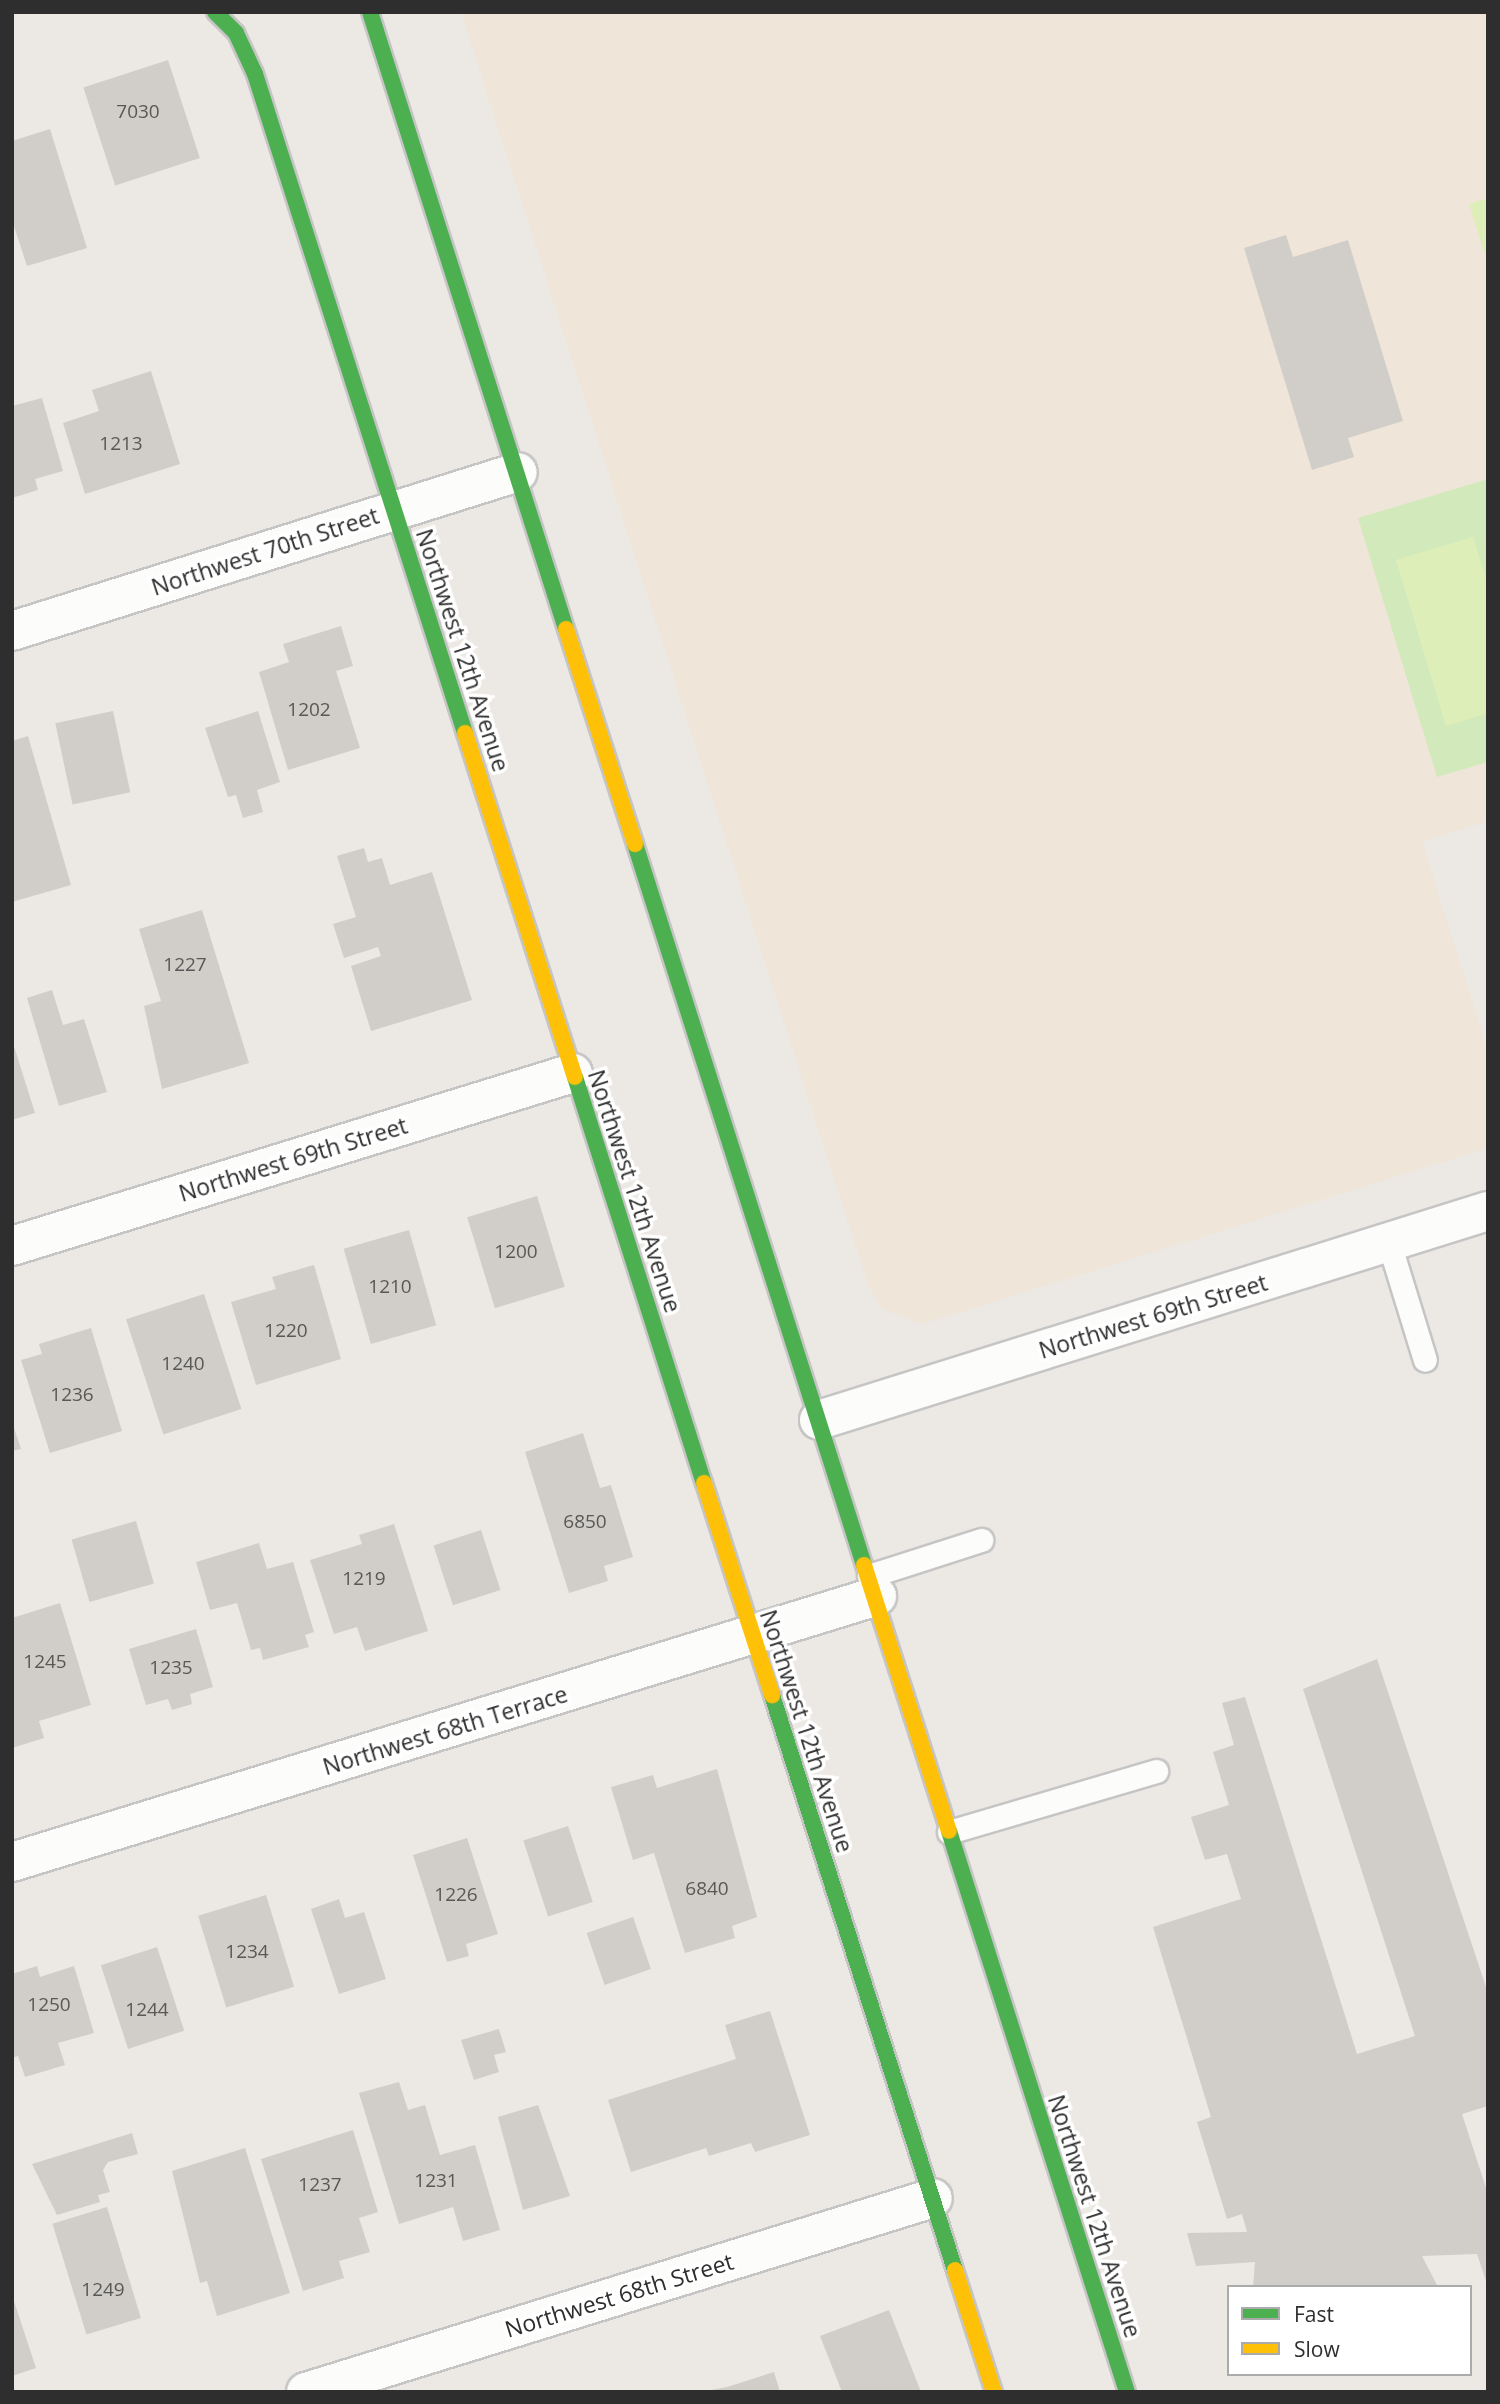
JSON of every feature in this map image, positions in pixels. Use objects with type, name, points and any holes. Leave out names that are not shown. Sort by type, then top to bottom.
[{"type":"street","name":"Northwest 12th Avenue","points":[[215,12],[236,33],[255,74],[995,2392]]},
{"type":"street","name":"Northwest 12th Avenue","points":[[370,12],[873,1586],[1127,2392]]},
{"type":"street","name":"Northwest 70th Street","points":[[12,631],[518,472]]},
{"type":"street","name":"Northwest 69th Street","points":[[12,1246],[573,1073]]},
{"type":"street","name":"Northwest 69th Street","points":[[819,1420],[1488,1211]]},
{"type":"street","name":"Northwest 68th Terrace","points":[[12,1863],[753,1636],[873,1586]]},
{"type":"street","name":"Northwest 68th Street","points":[[306,2392],[933,2198]]},
{"type":"lane","points":[[1389,1243],[1425,1360]]},
{"type":"lane","points":[[873,1586],[981,1540]]},
{"type":"lane","points":[[949,1832],[1156,1771]]},
{"type":"shaded area","points":[[461,12],[1488,12],[1488,821],[1422,842],[1488,1051],[1488,1148],[922,1324],[882,1309],[868,1285]]},
{"type":"green space","points":[[1488,198],[1488,264],[1469,204]]},
{"type":"green space","points":[[1488,479],[1488,762],[1437,777],[1358,518]]},
{"type":"green space","points":[[1473,537],[1488,585],[1488,713],[1446,726],[1396,560]]},
{"type":"building","points":[[168,60],[200,158],[115,185],[83,88]]},
{"type":"building","points":[[50,129],[87,248],[27,266],[12,220],[12,141]]},
{"type":"building","points":[[1286,235],[1293,257],[1348,240],[1403,421],[1348,438],[1354,457],[1312,470],[1244,248]]},
{"type":"building","points":[[151,371],[180,464],[85,494],[63,423],[99,411],[92,390]]},
{"type":"building","points":[[42,398],[63,471],[35,479],[38,490],[12,498],[12,406]]},
{"type":"building","points":[[341,626],[353,666],[336,671],[360,748],[288,770],[259,672],[289,662],[283,644]]},
{"type":"building","points":[[113,711],[130,792],[73,804],[55,723]]},
{"type":"building","points":[[258,711],[280,782],[257,790],[263,812],[243,818],[236,795],[228,797],[205,728]]},
{"type":"building","points":[[28,736],[71,885],[12,902],[12,741]]},
{"type":"building","points":[[364,848],[368,862],[382,858],[390,885],[432,872],[472,1000],[371,1031],[351,966],[381,956],[378,947],[344,958],[333,924],[356,917],[337,856]]},
{"type":"building","points":[[202,910],[249,1063],[162,1089],[144,1006],[161,1001],[139,929]]},
{"type":"building","points":[[52,990],[63,1025],[84,1019],[107,1092],[59,1106],[27,998]]},
{"type":"building","points":[[12,1040],[35,1113],[12,1120]]},
{"type":"building","points":[[537,1196],[565,1287],[495,1308],[467,1217]]},
{"type":"building","points":[[409,1230],[436,1325],[371,1344],[344,1249]]},
{"type":"building","points":[[314,1265],[341,1359],[256,1385],[231,1302],[276,1289],[272,1277]]},
{"type":"building","points":[[204,1294],[241,1409],[163,1434],[126,1319]]},
{"type":"building","points":[[91,1328],[122,1431],[50,1453],[21,1360],[42,1354],[39,1344]]},
{"type":"building","points":[[12,1422],[21,1449],[12,1451]]},
{"type":"building","points":[[583,1433],[600,1488],[611,1485],[633,1557],[604,1566],[608,1581],[569,1593],[525,1452]]},
{"type":"building","points":[[136,1521],[154,1583],[90,1602],[72,1539]]},
{"type":"building","points":[[394,1524],[428,1631],[365,1651],[357,1627],[334,1634],[310,1560],[362,1544],[359,1535]]},
{"type":"building","points":[[481,1530],[500,1590],[453,1605],[433,1545]]},
{"type":"building","points":[[259,1543],[267,1569],[293,1562],[314,1632],[305,1635],[309,1647],[263,1660],[260,1648],[251,1650],[237,1603],[210,1610],[196,1562]]},
{"type":"building","points":[[60,1603],[91,1705],[39,1721],[44,1738],[12,1748],[12,1618]]},
{"type":"building","points":[[196,1629],[213,1687],[190,1694],[192,1704],[172,1710],[168,1699],[146,1705],[129,1649]]},
{"type":"building","points":[[1377,1659],[1488,1993],[1488,2106],[1462,2114],[1488,2194],[1488,2287],[1477,2254],[1422,2256],[1437,2285],[1253,2285],[1255,2262],[1196,2266],[1187,2233],[1247,2232],[1242,2214],[1227,2219],[1197,2122],[1211,2117],[1153,1927],[1241,1899],[1227,1854],[1205,1860],[1191,1817],[1229,1805],[1213,1752],[1234,1745],[1222,1703],[1245,1697],[1357,2054],[1415,2036],[1303,1689]]},
{"type":"building","points":[[717,1769],[757,1917],[732,1926],[735,1938],[685,1953],[654,1853],[633,1860],[611,1787],[653,1775],[657,1788]]},
{"type":"building","points":[[568,1826],[593,1902],[548,1917],[523,1841]]},
{"type":"building","points":[[467,1838],[498,1934],[466,1944],[469,1956],[447,1962],[413,1855]]},
{"type":"building","points":[[266,1895],[294,1987],[226,2008],[198,1916]]},
{"type":"building","points":[[339,1899],[345,1918],[364,1912],[386,1979],[339,1994],[311,1909]]},
{"type":"building","points":[[633,1917],[651,1969],[605,1985],[587,1933]]},
{"type":"building","points":[[157,1947],[184,2031],[128,2049],[101,1965]]},
{"type":"building","points":[[37,1966],[40,1977],[74,1966],[94,2033],[58,2043],[65,2065],[25,2077],[18,2056],[12,2058],[12,1974]]},
{"type":"building","points":[[770,2011],[810,2135],[755,2152],[751,2143],[709,2156],[706,2148],[631,2172],[608,2100],[736,2059],[725,2025]]},
{"type":"building","points":[[499,2029],[506,2052],[494,2055],[499,2072],[474,2080],[461,2040]]},
{"type":"building","points":[[399,2082],[408,2110],[425,2105],[440,2155],[475,2145],[500,2230],[463,2241],[453,2207],[399,2224],[359,2093]]},
{"type":"building","points":[[538,2105],[570,2196],[523,2210],[498,2117]]},
{"type":"building","points":[[353,2130],[378,2212],[359,2218],[370,2252],[339,2261],[344,2278],[303,2291],[261,2159]]},
{"type":"building","points":[[132,2133],[138,2154],[108,2162],[103,2170],[110,2192],[98,2195],[100,2202],[57,2215],[32,2164]]},
{"type":"building","points":[[245,2148],[290,2293],[217,2316],[207,2281],[200,2283],[172,2171]]},
{"type":"building","points":[[107,2207],[141,2318],[86,2335],[52,2224]]},
{"type":"building","points":[[12,2295],[36,2368],[12,2376]]},
{"type":"building","points":[[889,2310],[921,2392],[842,2392],[820,2336]]},
{"type":"building","points":[[774,2372],[780,2392],[702,2392],[727,2387]]},
{"type":"traffic: fast","points":[[215,12],[236,33],[255,74],[465,733]]},
{"type":"traffic: fast","points":[[370,12],[566,629]]},
{"type":"traffic: fast","points":[[635,844],[864,1565]]},
{"type":"traffic: fast","points":[[575,1077],[704,1483]]},
{"type":"traffic: fast","points":[[772,1695],[955,2270]]},
{"type":"traffic: fast","points":[[949,1831],[1127,2392]]},
{"type":"traffic: slow","points":[[566,629],[635,844]]},
{"type":"traffic: slow","points":[[465,733],[575,1077]]},
{"type":"traffic: slow","points":[[704,1483],[772,1695]]},
{"type":"traffic: slow","points":[[864,1565],[949,1831]]},
{"type":"traffic: slow","points":[[955,2270],[994,2392]]}]
